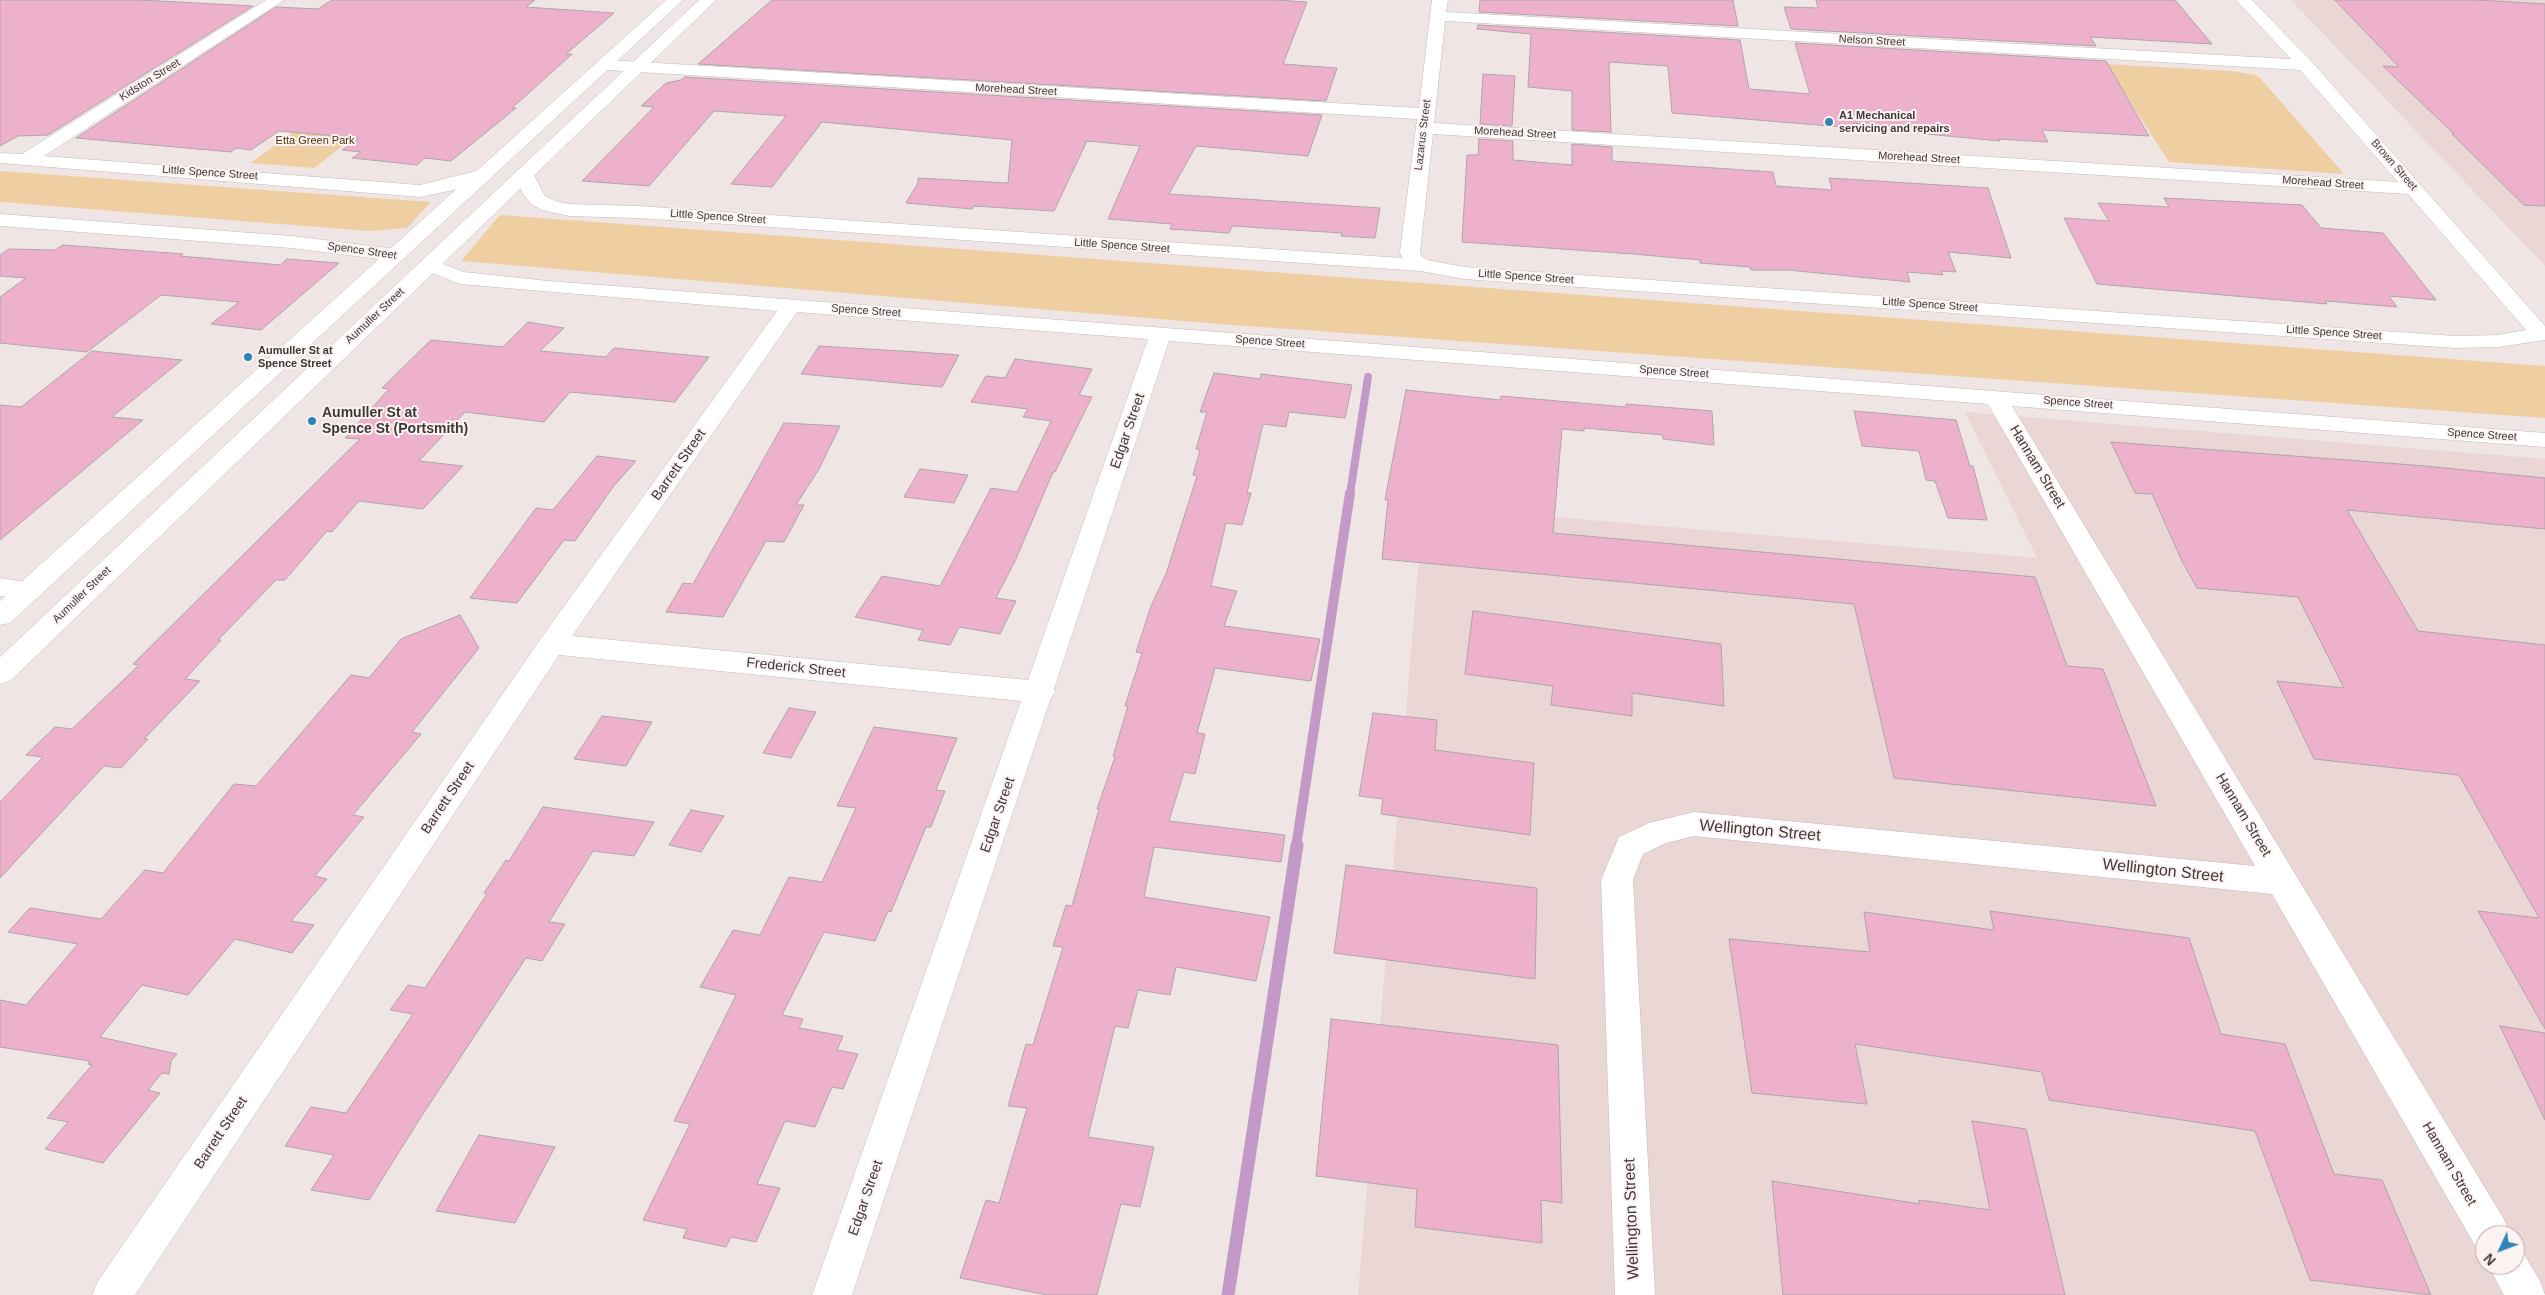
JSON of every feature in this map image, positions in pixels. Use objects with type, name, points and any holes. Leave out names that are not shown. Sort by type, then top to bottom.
[{"type":"street","name":"Kidston Street","points":[[25,160],[276,0]]},
{"type":"street","points":[[0,616],[606,65],[675,0]]},
{"type":"street","name":"Aumuller Street","points":[[0,674],[708,0]]},
{"type":"street","name":"Brown Street","points":[[2244,0],[2306,65],[2543,333]]},
{"type":"street","name":"Nelson Street","points":[[1439,8],[2306,65]]},
{"type":"street","name":"Lazarus Street","points":[[1421,265],[1412,259],[1410,252],[1439,8]]},
{"type":"street","name":"Morehead Street","points":[[606,65],[2414,188]]},
{"type":"street","name":"Little Spence Street","points":[[0,158],[420,191],[456,184],[484,175]]},
{"type":"street","name":"Little Spence Street","points":[[524,174],[531,192],[538,200],[554,207],[569,210],[638,212],[1421,265],[1464,273],[2438,341],[2489,342],[2543,333]]},
{"type":"street","name":"Little Spence Street","points":[[420,191],[440,200],[448,208]]},
{"type":"street","name":"Spence Street","points":[[0,220],[292,242],[395,255],[429,265],[455,277],[473,280],[1161,334],[1995,396],[2545,440]]},
{"type":"street","name":"Barrett Street","points":[[112,1295],[552,644],[792,305]]},
{"type":"street","name":"Edgar Street","points":[[832,1295],[1041,692],[1161,334]]},
{"type":"street","name":"Hannam Street","points":[[1995,396],[2485,1225]]},
{"type":"street","points":[[75,547],[127,519],[200,455],[215,450],[231,453]]},
{"type":"street","points":[[0,587],[28,590]]},
{"type":"street","name":"Frederick Street","points":[[552,644],[1041,692]]},
{"type":"street","name":"Wellington Street","points":[[1635,1295],[1618,880],[1630,846],[1660,832],[1694,824],[2283,882]]},
{"type":"street","points":[[2514,1275],[2526,1295]]},
{"type":"shaded area","points":[[2291,0],[2545,0],[2545,266]]},
{"type":"shaded area","points":[[1965,412],[2545,459],[2545,1295],[1358,1295],[1423,506],[2037,558]]},
{"type":"green space","points":[[2106,64],[2231,71],[2255,75],[2260,78],[2344,174],[2169,162]]},
{"type":"green space","name":"Etta Green Park","points":[[349,91],[408,96],[314,168],[251,163]]},
{"type":"green space","points":[[0,171],[431,202],[407,228],[369,231],[0,202]]},
{"type":"green space","points":[[500,215],[2545,366],[2545,418],[1219,324],[461,261]]},
{"type":"building","points":[[0,0],[141,0],[253,6],[48,135],[18,136],[0,146]]},
{"type":"building","points":[[332,0],[535,0],[526,7],[614,13],[566,54],[572,54],[512,108],[516,108],[451,161],[425,158],[417,165],[352,158],[361,152],[342,150],[359,138],[279,131],[251,150],[236,148],[231,152],[76,138],[276,7],[318,9]]},
{"type":"building","points":[[772,0],[1278,0],[1307,2],[1283,64],[1337,68],[1326,101],[698,64]]},
{"type":"building","points":[[1480,0],[1733,0],[1738,26],[1479,12]]},
{"type":"building","points":[[1816,0],[2175,0],[2212,44],[2090,37],[2096,46],[1791,29],[1784,7],[1818,8]]},
{"type":"building","points":[[2335,0],[2478,0],[2545,4],[2545,206],[2524,205],[2383,66],[2399,67]]},
{"type":"building","points":[[1478,25],[1740,40],[1749,89],[1810,94],[1795,43],[2106,61],[2149,136],[2042,130],[2048,142],[1998,139],[2000,141],[1916,133],[1914,128],[1853,123],[1854,128],[1672,113],[1668,66],[1609,62],[1611,132],[1572,130],[1572,91],[1528,87],[1531,34],[1477,29]]},
{"type":"building","points":[[1483,74],[1515,76],[1512,126],[1480,124]]},
{"type":"building","points":[[685,77],[1322,115],[1308,156],[1196,146],[1169,194],[1380,208],[1375,238],[1341,236],[1342,233],[1232,226],[1229,233],[1170,229],[1172,224],[1108,219],[1140,146],[1087,141],[1054,211],[974,206],[972,209],[906,203],[918,183],[918,178],[1008,183],[1012,140],[822,122],[772,187],[731,184],[786,116],[714,111],[649,186],[582,181],[654,107],[641,106],[666,83],[681,80]]},
{"type":"building","points":[[1479,139],[1513,141],[1513,160],[1572,165],[1572,144],[1612,147],[1612,161],[1773,172],[1776,186],[1832,190],[1829,178],[1988,188],[2011,258],[1948,252],[1956,272],[1941,271],[1943,275],[1907,272],[1910,282],[1788,270],[1751,270],[1750,267],[1700,263],[1700,260],[1633,254],[1462,242],[1467,155],[1478,155]]},
{"type":"building","points":[[2164,198],[2302,205],[2321,228],[2383,233],[2436,300],[2389,296],[2397,307],[2325,301],[2327,304],[2097,284],[2064,218],[2109,221],[2098,203],[2169,207]]},
{"type":"building","points":[[63,245],[183,254],[180,256],[280,265],[287,259],[339,263],[261,330],[211,324],[239,302],[161,295],[87,352],[0,343],[0,297],[26,278],[0,276],[0,255],[9,249],[55,250]]},
{"type":"building","points":[[528,322],[564,328],[540,351],[606,357],[614,348],[709,357],[675,402],[570,392],[544,422],[465,412],[419,461],[463,466],[423,509],[359,501],[332,532],[327,531],[285,580],[276,580],[218,640],[221,640],[185,679],[200,681],[144,739],[148,739],[121,768],[104,766],[0,878],[0,802],[43,757],[26,755],[55,727],[72,729],[139,665],[133,664],[360,439],[345,438],[389,389],[382,388],[431,340],[503,347]]},
{"type":"building","points":[[819,346],[959,355],[942,387],[801,374]]},
{"type":"building","points":[[92,351],[182,360],[112,417],[143,420],[0,540],[0,405],[21,407]]},
{"type":"building","points":[[1015,359],[1092,369],[1079,395],[1092,397],[1055,472],[1053,472],[1016,559],[996,598],[1016,601],[1000,634],[959,627],[950,645],[918,640],[923,630],[855,617],[882,576],[940,586],[991,488],[1017,492],[1051,421],[1023,417],[1028,409],[971,402],[986,376],[1005,378]]},
{"type":"building","points":[[1214,373],[1260,379],[1261,374],[1352,385],[1345,418],[1289,412],[1286,427],[1263,424],[1247,493],[1251,493],[1242,525],[1226,523],[1211,586],[1237,591],[1224,626],[1320,639],[1311,681],[1215,668],[1197,733],[1205,734],[1195,774],[1184,772],[1169,821],[1285,835],[1281,862],[1154,847],[1144,897],[1270,917],[1256,981],[1176,967],[1170,995],[1138,990],[1128,1028],[1115,1026],[1088,1137],[1154,1147],[1140,1207],[1121,1204],[1097,1295],[1047,1295],[960,1278],[986,1200],[999,1203],[1027,1108],[1008,1106],[1026,1044],[1033,1045],[1063,947],[1053,946],[1066,905],[1072,906],[1099,809],[1097,809],[1115,757],[1113,756],[1128,706],[1125,706],[1142,653],[1136,652],[1151,606],[1166,574],[1197,476],[1193,475],[1200,450],[1196,449],[1207,412],[1200,412]]},
{"type":"building","points":[[1406,390],[1500,400],[1501,396],[1626,407],[1626,404],[1712,411],[1714,445],[1663,439],[1663,435],[1584,428],[1584,431],[1562,429],[1553,533],[2035,577],[2067,666],[2103,669],[2156,806],[1894,778],[1854,604],[1382,559],[1388,500],[1385,500]]},
{"type":"building","points":[[1854,411],[1956,420],[1970,466],[1973,466],[1987,520],[1948,518],[1935,481],[1926,480],[1919,451],[1862,446]]},
{"type":"building","points":[[784,423],[840,426],[819,469],[796,505],[804,505],[784,542],[766,541],[723,617],[666,612],[683,583],[693,584]]},
{"type":"building","points":[[2111,442],[2425,466],[2545,478],[2545,529],[2347,510],[2418,631],[2545,645],[2545,1029],[2478,911],[2539,918],[2459,775],[2314,759],[2277,681],[2344,688],[2298,597],[2197,588],[2182,561],[2152,494],[2135,493]]},
{"type":"building","points":[[597,456],[636,461],[613,487],[575,541],[564,540],[517,603],[470,598],[536,508],[553,510]]},
{"type":"building","points":[[920,469],[968,475],[954,503],[904,497]]},
{"type":"building","points":[[1473,611],[1721,644],[1724,706],[1632,693],[1632,716],[1551,705],[1553,686],[1465,674]]},
{"type":"building","points":[[460,615],[479,648],[412,732],[421,734],[353,815],[364,817],[315,876],[327,879],[291,921],[314,925],[292,953],[235,939],[188,995],[142,985],[100,1037],[177,1054],[171,1061],[169,1074],[162,1073],[148,1090],[160,1093],[103,1163],[45,1149],[68,1122],[47,1118],[92,1065],[88,1064],[90,1061],[0,1047],[0,1000],[26,1005],[78,944],[8,932],[30,908],[101,919],[145,870],[163,873],[234,784],[256,786],[351,675],[369,678],[401,639]]},
{"type":"building","points":[[789,708],[816,712],[791,758],[763,753]]},
{"type":"building","points":[[1373,713],[1437,720],[1435,750],[1534,763],[1530,835],[1381,814],[1383,799],[1359,796]]},
{"type":"building","points":[[602,716],[652,722],[626,766],[574,759]]},
{"type":"building","points":[[874,727],[957,738],[936,790],[945,791],[931,827],[926,827],[891,912],[888,911],[875,941],[824,932],[782,1015],[803,1019],[799,1028],[843,1036],[837,1050],[858,1054],[843,1089],[832,1087],[815,1127],[785,1121],[757,1184],[780,1188],[756,1242],[731,1237],[726,1247],[683,1238],[687,1229],[643,1220],[690,1124],[674,1121],[736,995],[700,987],[733,930],[760,935],[789,877],[822,882],[856,808],[837,806]]},
{"type":"building","points":[[543,807],[654,822],[634,856],[593,851],[549,922],[565,924],[542,961],[526,958],[419,1120],[369,1200],[311,1190],[334,1155],[285,1146],[311,1107],[346,1113],[413,1014],[390,1010],[408,985],[425,988],[487,894],[484,893],[506,860],[509,861]]},
{"type":"building","points":[[691,810],[724,816],[701,852],[669,845]]},
{"type":"building","points":[[1346,865],[1537,888],[1535,979],[1334,953]]},
{"type":"building","points":[[1990,911],[2189,938],[2221,1034],[2285,1044],[2334,1174],[2382,1180],[2431,1295],[2310,1280],[2255,1131],[2049,1100],[2042,1072],[1855,1044],[1867,1104],[1752,1093],[1729,939],[1870,952],[1864,912],[1994,930]]},
{"type":"building","points":[[1331,1019],[1558,1045],[1562,1203],[1541,1200],[1542,1243],[1415,1227],[1417,1189],[1316,1176]]},
{"type":"building","points":[[2500,1026],[2545,1033],[2545,1120]]},
{"type":"building","points":[[1972,1121],[2026,1129],[2065,1295],[1783,1295],[1772,1181],[1920,1204],[1919,1200],[1990,1210]]},
{"type":"building","points":[[479,1135],[555,1147],[515,1223],[436,1211]]},
{"type":"waterway","points":[[1350,494],[1368,377]]},
{"type":"waterway","points":[[1296,847],[1350,493]]},
{"type":"waterway","points":[[1228,1295],[1297,845]]},
{"type":"place","name":"A1 Mechanical servicing and repairs","points":[[1829,122]]},
{"type":"place","name":"Aumuller St at Spence Street","points":[[248,357]]},
{"type":"place","name":"Aumuller St at Spence St (Portsmith)","points":[[312,421]]}]
